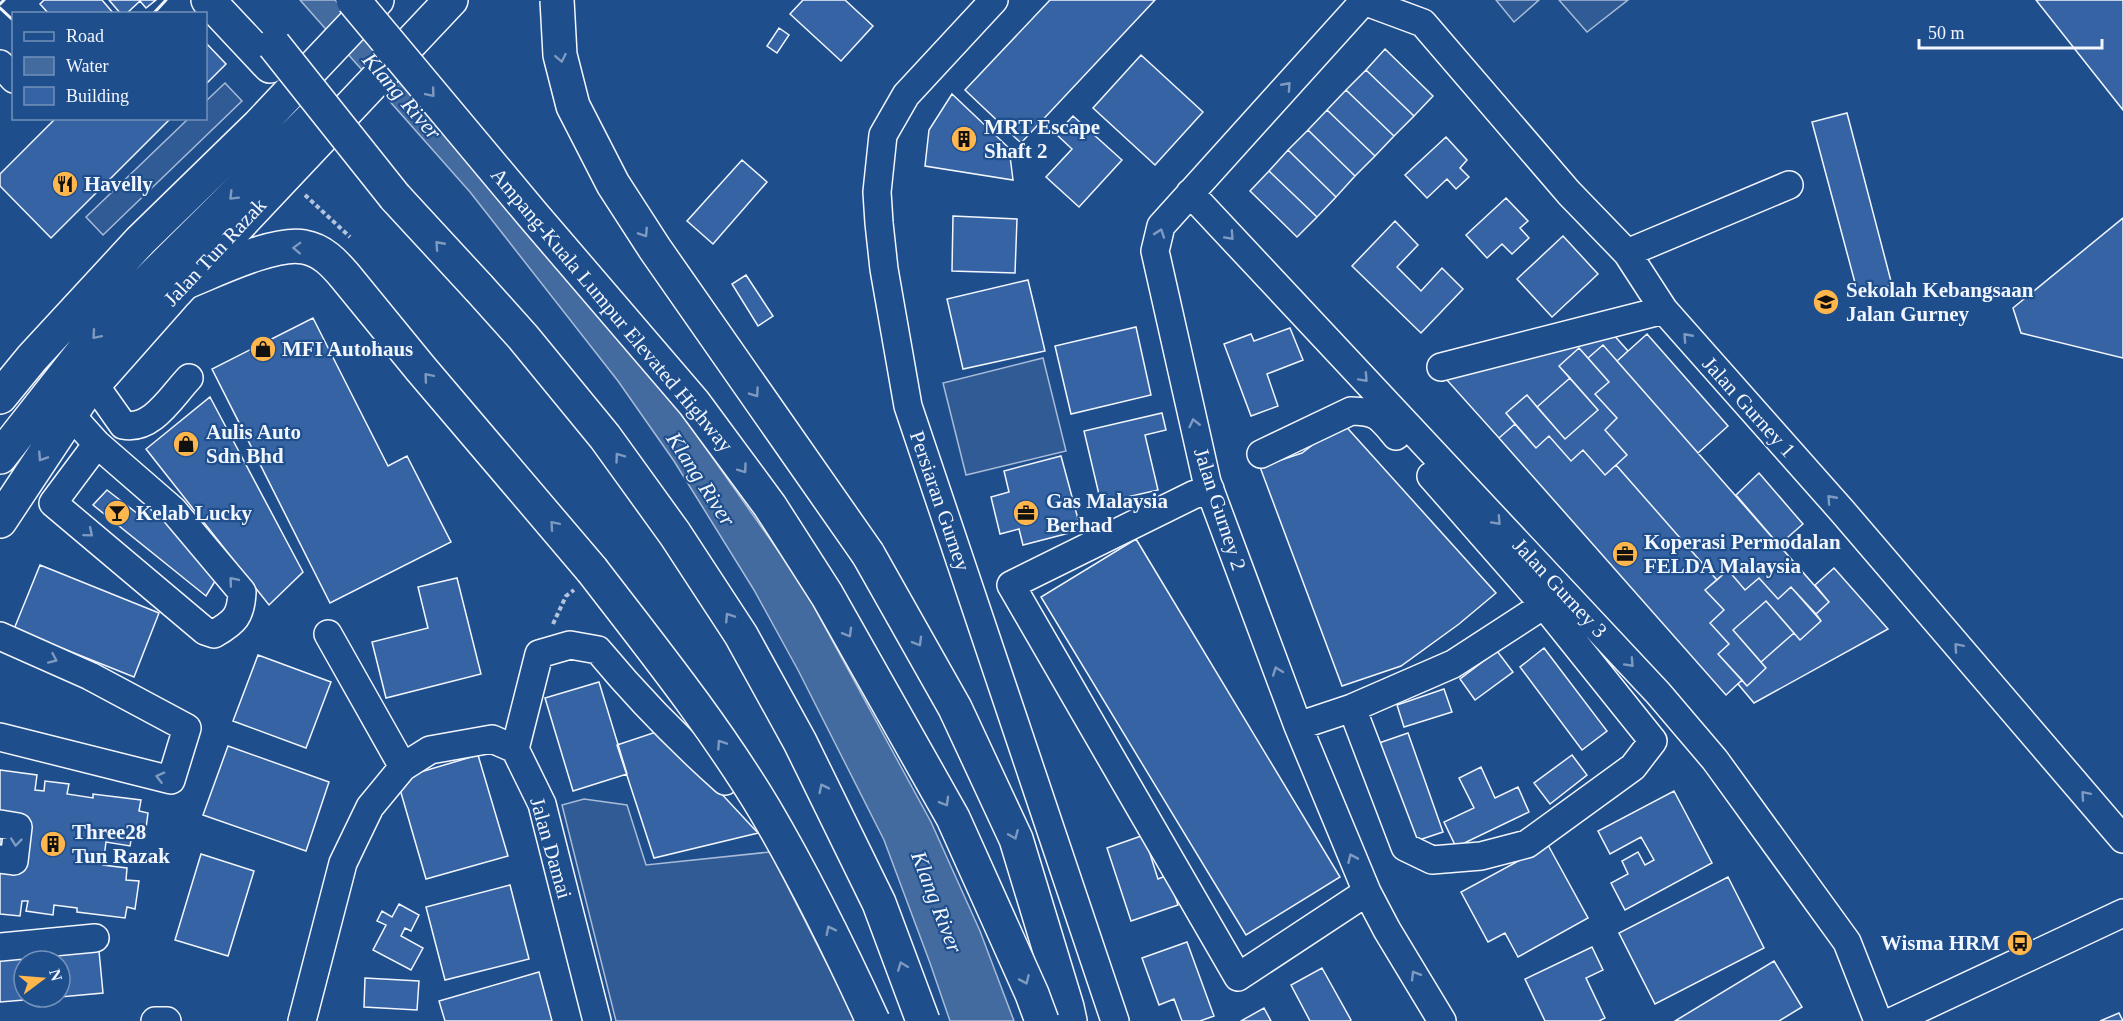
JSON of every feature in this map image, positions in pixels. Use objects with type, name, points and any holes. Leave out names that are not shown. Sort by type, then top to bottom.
[{"type":"main road","points":[[208,0],[395,197],[523,337],[605,437],[675,534],[741,635],[800,742],[879,903],[923,1021]]},
{"type":"main road","points":[[238,0],[395,197]]},
{"type":"main road","points":[[0,381],[108,256],[273,87],[353,0]]},
{"type":"main road","name":"Ampang-Kuala Lumpur Elevated Highway","points":[[353,0],[694,403],[770,506],[827,595],[953,818],[1042,1021]]},
{"type":"main road","points":[[0,397],[32,358],[140,241],[258,126],[377,0]]},
{"type":"main road","points":[[557,0],[560,55],[573,106],[613,184],[661,259],[868,554],[955,708],[1016,839],[1070,1021]]},
{"type":"main road","name":"Jalan Tun Razak","points":[[0,521],[70,414],[94,384],[186,282],[319,142],[439,5]]},
{"type":"main road","name":"Jalan Tun Razak","points":[[0,457],[65,373],[130,299],[439,5]]},
{"type":"main road","points":[[186,282],[267,252],[288,247],[304,247],[320,252],[339,270],[592,570],[687,693],[764,808],[810,889],[873,1021]]},
{"type":"street","name":"Persiaran Gurney","points":[[994,0],[906,95],[883,135],[877,192],[880,234],[908,406],[1115,1021]]},
{"type":"street","name":"Jalan Gurney 2","points":[[1362,1],[1161,226],[1155,251],[1210,489],[1298,726],[1367,892],[1387,930],[1442,1021]]},
{"type":"street","name":"Jalan Gurney 1","points":[[1362,1],[1424,23],[1569,194],[1627,253],[1664,310],[1850,521],[2123,839]]},
{"type":"street","points":[[0,64],[12,77]]},
{"type":"street","points":[[1627,253],[1789,186]]},
{"type":"street","name":"Jalan Gurney 3","points":[[1190,193],[1658,693],[1715,760],[1847,942],[1878,1021]]},
{"type":"street","points":[[1441,367],[1664,310]]},
{"type":"street","points":[[94,384],[123,424],[133,427],[148,422],[189,378]]},
{"type":"street","points":[[1261,454],[1351,411],[1365,411],[1378,415],[1544,606],[1653,741],[1633,767],[1527,844],[1481,856],[1432,860],[1405,847],[1352,708]]},
{"type":"street","points":[[25,483],[53,502],[205,631],[214,634],[229,626],[241,610],[242,592],[181,519],[97,444],[70,414]]},
{"type":"street","points":[[53,502],[97,444]]},
{"type":"street","points":[[1210,489],[1085,546],[1011,585],[1238,977],[1367,892]]},
{"type":"street","points":[[1298,726],[1352,708],[1453,664],[1544,606]]},
{"type":"street","points":[[328,634],[403,767]]},
{"type":"street","points":[[0,636],[90,676],[187,728],[171,780],[0,737]]},
{"type":"street","points":[[302,1021],[343,863],[370,807],[403,767],[430,750],[492,739],[515,749],[539,654],[570,645],[598,650],[633,691],[688,748],[725,781]]},
{"type":"street","name":"Jalan Damai","points":[[515,749],[542,804],[597,1021]]},
{"type":"street","points":[[0,824],[18,827],[14,861],[0,859]]},
{"type":"street","points":[[1893,1021],[2123,913]]},
{"type":"street","points":[[0,947],[94,938]]},
{"type":"street","points":[[155,1021],[167,1021]]},
{"type":"shaded area","points":[[1496,0],[1539,0],[1514,22]]},
{"type":"shaded area","points":[[1559,0],[1628,0],[1587,32]]},
{"type":"shaded area","points":[[225,83],[242,101],[103,235],[86,217],[187,120],[207,120],[207,100]]},
{"type":"shaded area","points":[[1043,358],[1066,451],[966,475],[943,383]]},
{"type":"shaded area","points":[[584,799],[627,805],[646,865],[770,852],[856,1021],[616,1021],[562,805]]},
{"type":"water","name":"Klang River","points":[[300,0],[335,0],[413,85],[664,389],[801,583],[931,822],[980,931],[1014,1021],[950,1021],[884,840],[798,670],[754,590],[674,461],[618,381],[470,192]]},
{"type":"building","points":[[44,0],[102,0],[112,12],[47,12],[40,4]]},
{"type":"building","points":[[109,0],[156,0],[146,8],[140,1],[128,12],[119,12]]},
{"type":"building","points":[[803,0],[845,0],[873,26],[841,61],[790,14]]},
{"type":"building","points":[[1050,0],[1155,0],[1021,143],[965,90]]},
{"type":"building","points":[[2036,0],[2123,0],[2123,110]]},
{"type":"building","points":[[779,28],[789,35],[777,53],[767,46]]},
{"type":"building","points":[[207,44],[226,64],[207,83]]},
{"type":"building","points":[[1385,49],[1433,96],[1414,116],[1366,70]]},
{"type":"building","points":[[1141,55],[1203,112],[1155,165],[1093,108]]},
{"type":"building","points":[[1366,70],[1414,116],[1394,136],[1346,90]]},
{"type":"building","points":[[1346,90],[1394,136],[1375,156],[1327,110]]},
{"type":"building","name":"MRT Escape Shaft 2","points":[[952,94],[1009,148],[1013,180],[925,166],[929,130]]},
{"type":"building","points":[[1327,110],[1375,156],[1355,176],[1308,130]]},
{"type":"building","points":[[1847,113],[1892,285],[1858,294],[1812,122]]},
{"type":"building","points":[[1073,116],[1122,160],[1079,207],[1046,177],[1072,149],[1056,134]]},
{"type":"building","points":[[54,120],[169,120],[51,238],[0,186],[0,174]]},
{"type":"building","points":[[1308,130],[1355,176],[1336,197],[1288,150]]},
{"type":"building","points":[[1446,137],[1467,160],[1460,168],[1469,177],[1456,189],[1447,179],[1427,198],[1405,175]]},
{"type":"building","points":[[1288,150],[1336,197],[1317,217],[1269,171]]},
{"type":"building","points":[[742,160],[767,182],[713,244],[687,221]]},
{"type":"building","points":[[1269,171],[1317,217],[1297,237],[1250,191]]},
{"type":"building","points":[[1506,198],[1528,221],[1520,228],[1529,238],[1512,254],[1502,244],[1487,258],[1466,235]]},
{"type":"building","points":[[953,216],[1017,219],[1015,273],[952,271]]},
{"type":"building","points":[[2123,218],[2123,358],[2021,333],[2013,308]]},
{"type":"building","points":[[1395,221],[1418,245],[1397,267],[1421,291],[1442,268],[1463,289],[1421,333],[1352,266]]},
{"type":"building","points":[[1563,236],[1598,274],[1552,317],[1517,279]]},
{"type":"building","points":[[746,275],[773,316],[758,326],[732,284]]},
{"type":"building","points":[[1028,280],[1045,351],[963,369],[947,299]]},
{"type":"building","points":[[313,318],[388,466],[407,456],[451,542],[330,603],[212,369]]},
{"type":"building","points":[[1136,327],[1151,395],[1071,414],[1055,346]]},
{"type":"building","points":[[1290,328],[1303,360],[1267,374],[1278,406],[1251,416],[1224,344],[1251,334],[1254,341]]},
{"type":"building","points":[[1612,333],[1628,351],[1617,361],[1603,345],[1588,358],[1579,348],[1559,366],[1570,378],[1537,407],[1527,395],[1506,413],[1515,424],[1499,438],[1446,379]]},
{"type":"building","points":[[1647,334],[1728,426],[1698,453],[1617,361]]},
{"type":"building","points":[[1603,345],[1829,602],[1816,614],[1791,587],[1778,599],[1759,578],[1745,590],[1728,570],[1717,580],[1616,465],[1627,455],[1605,430],[1617,418],[1595,394],[1609,382],[1588,358]]},
{"type":"building","points":[[1579,348],[1609,382],[1595,394],[1617,418],[1605,430],[1627,455],[1605,475],[1583,450],[1571,461],[1549,436],[1536,448],[1506,413],[1527,395],[1565,439],[1598,410],[1559,366]]},
{"type":"building","points":[[1570,378],[1598,410],[1565,439],[1537,407]]},
{"type":"building","points":[[210,397],[303,572],[269,605],[146,449]]},
{"type":"building","points":[[1162,413],[1166,430],[1145,435],[1158,490],[1101,503],[1084,431]]},
{"type":"building","points":[[1342,422],[1496,593],[1459,624],[1401,666],[1342,686],[1260,467],[1302,453]]},
{"type":"building","points":[[1515,424],[1536,448],[1549,436],[1571,461],[1583,450],[1605,475],[1616,465],[1717,580],[1705,590],[1724,610],[1710,623],[1729,644],[1718,654],[1742,680],[1726,695],[1499,438]]},
{"type":"building","points":[[1061,456],[1081,530],[1023,545],[1019,529],[1000,534],[991,497],[1009,492],[1004,471]]},
{"type":"building","points":[[1759,473],[1803,524],[1779,545],[1736,495]]},
{"type":"building","points":[[107,490],[138,514],[150,496],[220,573],[206,596],[93,505]]},
{"type":"building","points":[[1136,539],[1340,877],[1246,935],[1041,597]]},
{"type":"building","points":[[40,565],[159,613],[134,677],[14,629]]},
{"type":"building","points":[[1834,568],[1888,629],[1754,703],[1738,684],[1742,680],[1747,686],[1766,668],[1761,662],[1794,633],[1800,640],[1821,621],[1816,614],[1829,602],[1815,585]]},
{"type":"building","points":[[1728,570],[1745,590],[1759,578],[1778,599],[1791,587],[1821,621],[1800,640],[1766,601],[1733,630],[1766,668],[1747,686],[1718,654],[1729,644],[1710,623],[1724,610],[1705,590]]},
{"type":"building","points":[[457,578],[481,674],[386,698],[372,642],[428,628],[418,587]]},
{"type":"building","points":[[1766,601],[1794,633],[1761,662],[1733,630]]},
{"type":"building","points":[[1544,648],[1607,731],[1582,750],[1520,667]]},
{"type":"building","points":[[1497,651],[1513,672],[1475,700],[1460,679]]},
{"type":"building","points":[[258,655],[331,682],[306,748],[233,721]]},
{"type":"building","points":[[599,682],[627,774],[573,791],[545,698]]},
{"type":"building","points":[[1444,689],[1452,712],[1404,727],[1397,705]]},
{"type":"building","points":[[662,730],[758,833],[654,858],[617,745]]},
{"type":"building","points":[[1408,733],[1443,832],[1413,842],[1379,743]]},
{"type":"building","points":[[228,746],[329,782],[306,851],[203,815]]},
{"type":"building","points":[[478,755],[508,856],[426,879],[397,779]]},
{"type":"building","points":[[1572,755],[1587,775],[1550,804],[1534,783]]},
{"type":"building","points":[[1481,767],[1495,798],[1518,787],[1529,812],[1456,847],[1444,822],[1474,808],[1459,778]]},
{"type":"building","name":"Three28 Tun Razak","points":[[0,770],[37,775],[35,790],[44,791],[45,781],[69,784],[67,794],[93,798],[93,794],[141,800],[139,811],[148,813],[145,836],[132,835],[130,846],[106,842],[103,865],[127,868],[126,880],[139,881],[135,909],[127,907],[125,918],[77,912],[77,908],[54,905],[53,915],[26,911],[28,901],[22,901],[20,916],[0,914]]},
{"type":"building","points":[[1674,791],[1712,863],[1625,910],[1611,883],[1628,874],[1622,861],[1638,852],[1645,865],[1654,860],[1641,837],[1610,854],[1598,831]]},
{"type":"building","points":[[1144,835],[1158,879],[1168,875],[1178,905],[1131,921],[1107,848]]},
{"type":"building","points":[[1548,845],[1588,918],[1518,957],[1505,933],[1488,942],[1461,892]]},
{"type":"building","points":[[201,854],[254,871],[228,956],[175,940]]},
{"type":"building","points":[[1728,877],[1764,948],[1655,1004],[1619,933]]},
{"type":"building","points":[[510,885],[529,959],[445,980],[426,907]]},
{"type":"building","points":[[399,904],[419,915],[411,931],[405,928],[401,936],[423,948],[411,970],[373,950],[386,925],[377,921],[382,911],[392,917]]},
{"type":"building","points":[[1187,942],[1214,1016],[1200,1021],[1182,1021],[1174,999],[1159,1005],[1142,958]]},
{"type":"building","points":[[1592,947],[1603,970],[1586,978],[1605,1018],[1599,1021],[1545,1021],[1525,979]]},
{"type":"building","points":[[99,951],[103,993],[72,996],[72,953]]},
{"type":"building","points":[[12,958],[12,1001],[0,1002],[0,959]]},
{"type":"building","points":[[1774,961],[1802,1007],[1779,1021],[1675,1021]]},
{"type":"building","points":[[1322,968],[1350,1021],[1310,1021],[1291,985]]},
{"type":"building","points":[[539,972],[552,1021],[445,1021],[439,1001]]},
{"type":"building","points":[[365,978],[419,981],[417,1010],[364,1007]]},
{"type":"building","points":[[1264,1008],[1271,1021],[1241,1021]]},
{"type":"building","points":[[2119,1013],[2123,1021],[2100,1021]]},
{"type":"wall","points":[[0,4],[4,0]]},
{"type":"wall","points":[[155,12],[166,0]]},
{"type":"wall","points":[[0,8],[12,19]]},
{"type":"place","name":"MRT Escape Shaft 2","points":[[964,139]]},
{"type":"place","name":"Havelly","points":[[65,184]]},
{"type":"place","name":"Sekolah Kebangsaan Jalan Gurney","points":[[1826,302]]},
{"type":"place","name":"MFI Autohaus","points":[[263,349]]},
{"type":"place","name":"Aulis Auto Sdn Bhd","points":[[186,444]]},
{"type":"place","name":"Kelab Lucky","points":[[117,513]]},
{"type":"place","name":"Gas Malaysia Berhad","points":[[1026,513]]},
{"type":"place","name":"Koperasi Permodalan FELDA Malaysia","points":[[1625,554]]},
{"type":"place","name":"Three28 Tun Razak","points":[[53,844]]},
{"type":"place","name":"Wisma HRM","points":[[2020,943]]}]
